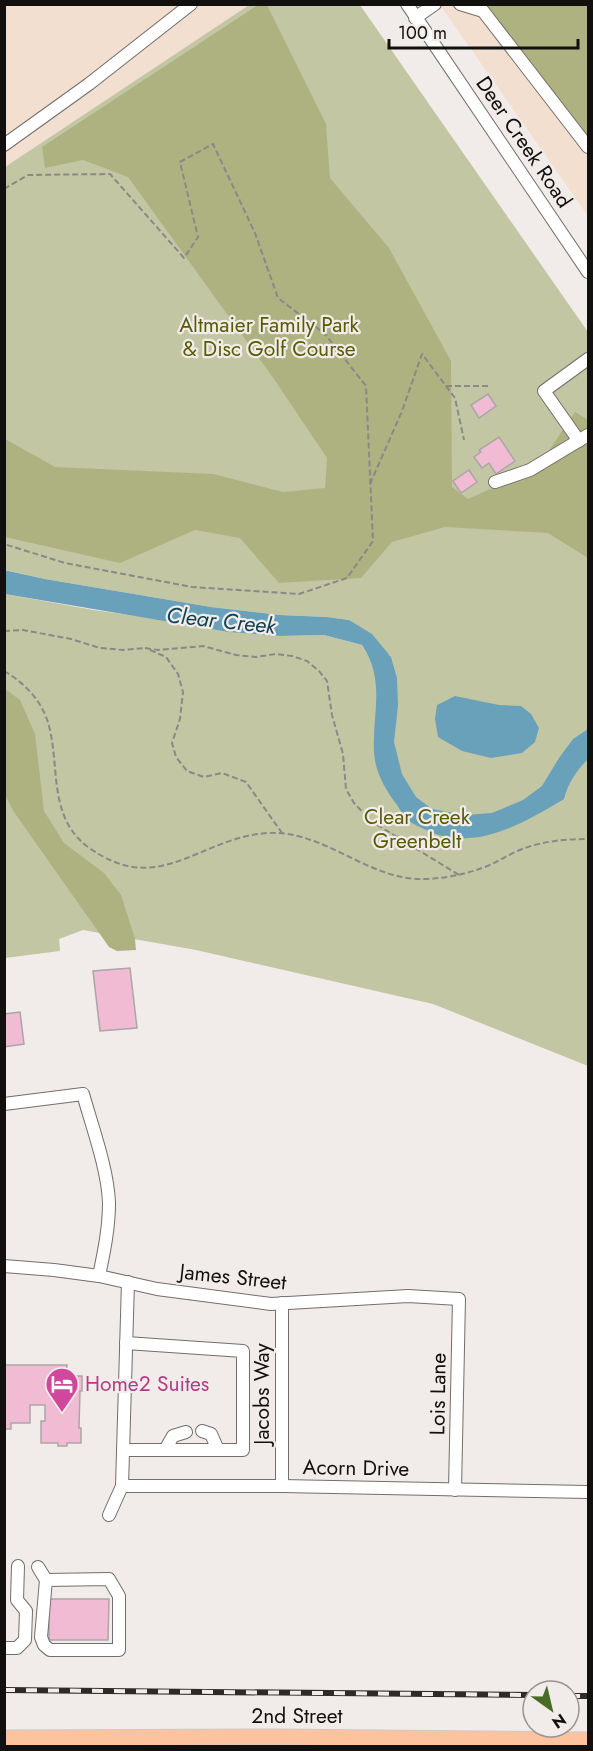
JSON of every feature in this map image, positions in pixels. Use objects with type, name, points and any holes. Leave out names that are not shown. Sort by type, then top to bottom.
[{"type":"main road","name":"2nd Street","points":[[4,1738],[277,1737],[588,1740]]},
{"type":"street","points":[[4,145],[89,84],[191,4]]},
{"type":"street","name":"Deer Creek Road","points":[[406,4],[588,272]]},
{"type":"street","points":[[415,18],[435,4]]},
{"type":"street","points":[[460,4],[483,11],[588,147]]},
{"type":"street","points":[[495,482],[530,470],[584,438],[544,391],[588,359]]},
{"type":"street","points":[[4,1104],[83,1094],[100,1151],[109,1201],[106,1239],[99,1276]]},
{"type":"street","name":"James Street","points":[[4,1266],[99,1276],[157,1289],[271,1304],[408,1296],[459,1299]]},
{"type":"street","points":[[109,1515],[122,1486],[128,1282]]},
{"type":"street","name":"Lois Lane","points":[[455,1490],[459,1299]]},
{"type":"street","name":"Jacobs Way","points":[[282,1303],[282,1486]]},
{"type":"street","points":[[123,1450],[243,1450],[243,1351],[126,1343]]},
{"type":"street","points":[[202,1431],[211,1434],[218,1450]]},
{"type":"street","points":[[165,1450],[173,1436],[186,1432]]},
{"type":"street","name":"Acorn Drive","points":[[122,1486],[282,1486],[588,1492]]},
{"type":"street","points":[[4,1648],[16,1648],[26,1640],[26,1611],[17,1600],[18,1566]]},
{"type":"street","points":[[38,1567],[46,1580],[41,1637],[44,1645],[50,1650],[119,1650],[119,1596],[109,1579],[46,1580]]},
{"type":"path","points":[[4,189],[28,175],[110,174],[184,258],[198,237],[180,162],[213,144],[255,233],[278,298],[325,334],[366,386],[373,541],[347,578],[299,594],[192,587],[65,563],[4,544]]},
{"type":"path","points":[[369,485],[402,411],[422,354],[455,398],[464,440]]},
{"type":"path","points":[[446,386],[490,386]]},
{"type":"path","points":[[4,631],[23,630],[71,639],[100,648],[158,650],[203,646],[236,655],[292,656],[307,661],[327,681],[332,715],[343,754],[346,789],[354,803],[370,821],[459,875]]},
{"type":"path","points":[[145,648],[166,657],[178,674],[183,692],[180,719],[172,743],[176,757],[187,771],[204,777],[222,773],[246,782],[282,833]]},
{"type":"path","points":[[4,671],[25,686],[40,703],[49,725],[57,793],[70,828],[86,845],[122,864],[137,868],[174,864],[241,837],[282,833],[310,838],[376,869],[395,875],[425,879],[459,875],[486,866],[520,849],[541,843],[588,839]]},
{"type":"shaded area","points":[[5,5],[249,5],[5,167]]},
{"type":"shaded area","points":[[440,5],[588,5],[588,216]]},
{"type":"green space","points":[[249,5],[360,5],[588,332],[588,1066],[433,1004],[196,950],[83,930],[59,939],[60,951],[5,958],[5,594],[94,610],[280,636],[324,635],[362,645],[373,664],[391,656],[349,620],[211,607],[5,570],[5,167]]},
{"type":"green space","name":"Altmaier Family Park & Disc Golf Course","points":[[258,5],[267,5],[326,124],[330,178],[389,248],[451,361],[452,487],[468,499],[537,468],[575,412],[588,420],[588,558],[548,533],[445,527],[392,542],[361,578],[279,583],[240,538],[195,530],[120,563],[5,537],[5,439],[55,467],[213,474],[283,492],[325,488],[327,458],[274,379],[128,177],[83,160],[45,168],[42,147]]},
{"type":"green space","points":[[484,5],[588,5],[588,139]]},
{"type":"green space","points":[[4,688],[20,700],[35,734],[44,811],[64,843],[104,873],[121,895],[135,939],[136,950],[117,951],[109,947],[14,812],[5,795]]},
{"type":"water","name":"Clear Creek","points":[[4,570],[211,607],[349,620],[372,634],[391,657],[397,678],[398,706],[394,742],[402,774],[416,797],[432,809],[465,815],[492,813],[523,800],[542,786],[573,739],[588,729],[588,759],[573,777],[564,799],[531,818],[497,833],[479,837],[442,836],[408,820],[381,780],[374,752],[376,684],[374,671],[362,645],[324,635],[280,636],[229,632],[5,594]]},
{"type":"water","points":[[455,696],[499,705],[521,706],[531,714],[539,728],[535,742],[522,753],[491,758],[462,751],[438,737],[435,719],[437,705]]},
{"type":"building","points":[[488,394],[496,406],[479,418],[471,405]]},
{"type":"building","points":[[499,437],[515,461],[496,474],[489,463],[482,468],[474,457],[481,452],[479,450]]},
{"type":"building","points":[[469,470],[477,482],[461,493],[453,481]]},
{"type":"building","points":[[130,968],[137,1028],[100,1031],[93,971]]},
{"type":"building","points":[[20,1012],[24,1044],[4,1047],[4,1014]]},
{"type":"building","name":"Home2 Suites","points":[[4,1365],[67,1365],[66,1376],[82,1376],[79,1428],[81,1428],[81,1443],[67,1443],[67,1446],[58,1446],[58,1443],[41,1443],[41,1421],[45,1421],[45,1405],[30,1405],[30,1423],[11,1423],[11,1429],[4,1429]]},
{"type":"building","points":[[49,1599],[109,1599],[108,1640],[49,1640]]},
{"type":"railway","points":[[4,1690],[521,1695]]},
{"type":"railway","points":[[581,1696],[588,1696]]},
{"type":"place","name":"Home2 Suites","points":[[62,1413]]},
{"type":"park label","name":"Clear Creek Greenbelt","points":[[417,829]]}]
